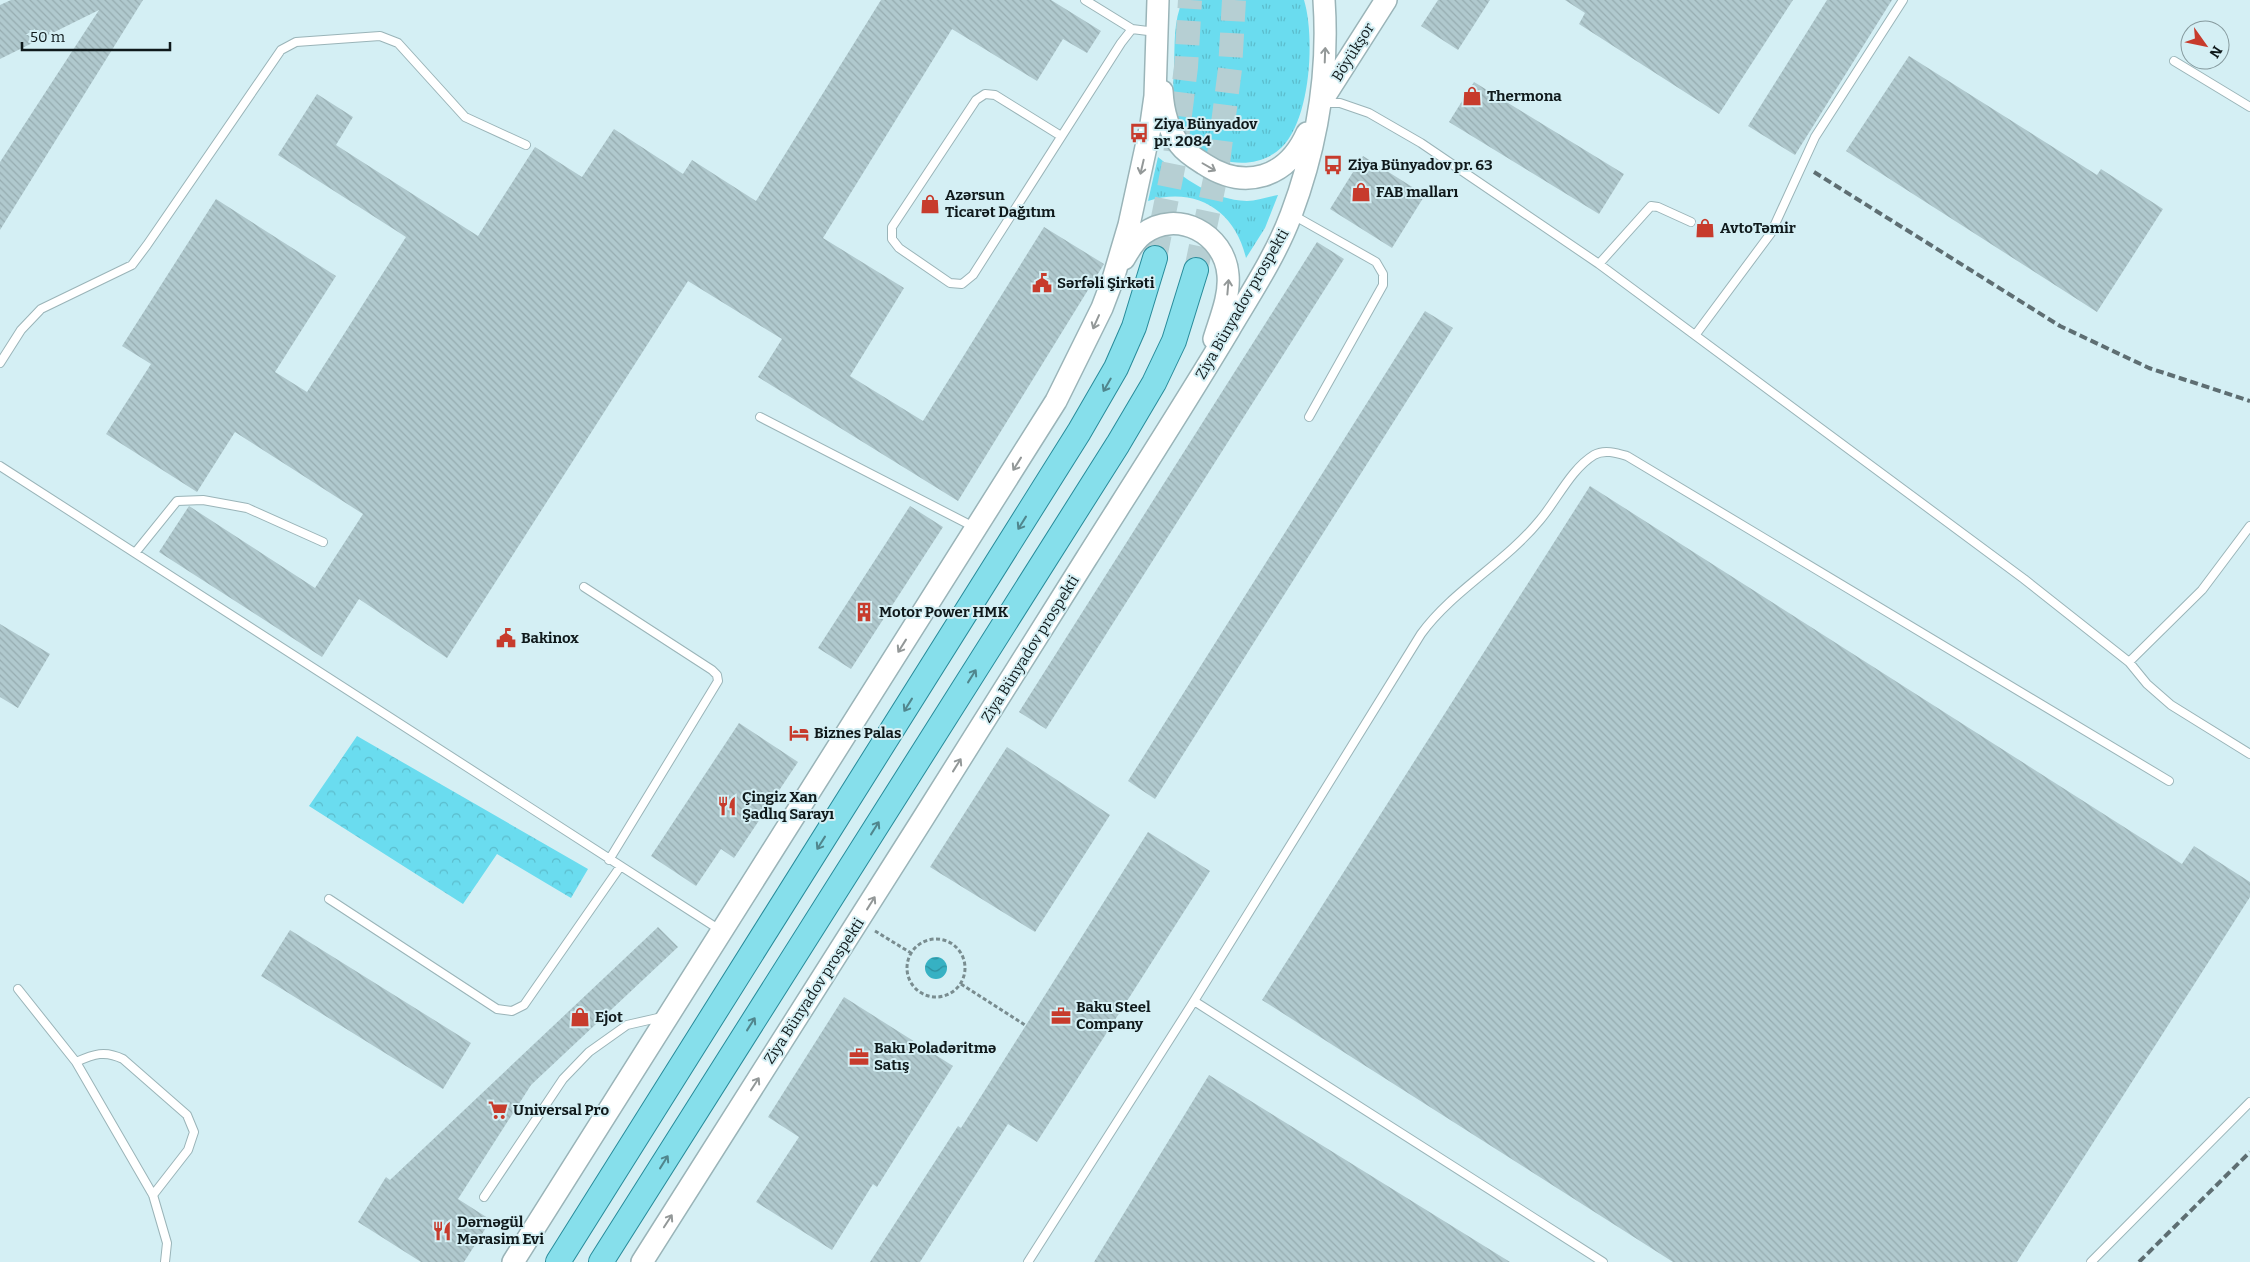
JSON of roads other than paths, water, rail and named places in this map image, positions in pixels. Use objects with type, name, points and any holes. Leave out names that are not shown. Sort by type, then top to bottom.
[{"type":"main road","points":[[1158,0],[1162,96],[1166,118],[1181,147],[1197,160],[1224,175],[1254,179],[1279,169],[1293,158],[1303,142],[1320,104]]},
{"type":"main road","points":[[1114,279],[1151,124],[1158,32],[1168,0]]},
{"type":"main road","name":"Ziya Bünyadov prospekti","points":[[642,1262],[859,921],[1206,368],[1263,272],[1292,214],[1314,140],[1325,53],[1324,0]]},
{"type":"main road","name":"Böyükşor","points":[[1320,104],[1386,0]]},
{"type":"main road","points":[[513,1262],[1056,401],[1091,334],[1114,279],[1130,248],[1142,234],[1155,228],[1183,226],[1196,228],[1212,238],[1219,246],[1225,259],[1228,274],[1228,291],[1206,368]]},
{"type":"main road","points":[[558,1262],[1079,432],[1116,368],[1134,327],[1155,258]]},
{"type":"main road","points":[[601,1262],[1122,437],[1154,383],[1174,341],[1196,270]]},
{"type":"lane","points":[[1085,0],[1132,29],[1158,32]]},
{"type":"lane","points":[[1696,334],[1770,233],[1815,137],[1903,0]]},
{"type":"lane","points":[[1062,136],[995,95],[985,94],[976,100],[892,228],[892,239],[899,248],[950,282],[962,284],[972,275],[1062,136],[1121,43],[1132,29]]},
{"type":"lane","points":[[0,363],[21,330],[41,309],[132,265],[280,50],[296,42],[380,36],[398,43],[465,117],[526,145]]},
{"type":"lane","points":[[2174,61],[2250,107]]},
{"type":"lane","points":[[1320,104],[1340,103],[1369,113],[1421,143],[1599,264],[1696,334],[2016,573],[2128,662],[2147,684],[2171,705],[2250,754]]},
{"type":"lane","points":[[1599,264],[1651,206],[1658,207],[1691,222]]},
{"type":"lane","points":[[1292,214],[1376,262],[1383,274],[1383,285],[1309,417]]},
{"type":"lane","points":[[760,417],[976,528]]},
{"type":"lane","points":[[1028,1262],[1194,1001],[1420,634],[1434,617],[1525,537],[1581,466],[1595,454],[1610,452],[1627,456],[2169,781]]},
{"type":"lane","points":[[0,466],[722,931]]},
{"type":"lane","points":[[135,554],[178,501],[203,500],[247,508],[323,542]]},
{"type":"lane","points":[[2128,662],[2202,590],[2250,526]]},
{"type":"lane","points":[[584,587],[712,670],[717,675],[718,681],[609,860]]},
{"type":"lane","points":[[329,900],[497,1009],[512,1011],[524,1006],[620,867]]},
{"type":"lane","points":[[18,989],[76,1062],[153,1195],[166,1243],[165,1262]]},
{"type":"lane","points":[[1194,1001],[1603,1262]]},
{"type":"lane","points":[[484,1197],[563,1079],[589,1052],[627,1025],[669,1015]]},
{"type":"lane","points":[[76,1062],[96,1053],[111,1053],[123,1059],[187,1115],[194,1132],[188,1150],[153,1195]]},
{"type":"lane","points":[[2092,1262],[2250,1102]]},
{"type":"water","points":[[936,957],[946,964],[947,968],[940,978],[936,979],[926,972],[925,968],[932,958]]},
{"type":"tunnel","points":[[1155,258],[1174,163],[1186,67],[1190,0]]},
{"type":"tunnel","points":[[1196,270],[1217,170],[1230,69],[1234,0]]},
{"type":"railway","points":[[1814,172],[2060,326],[2149,368],[2250,401]]},
{"type":"railway","points":[[2139,1262],[2250,1152]]},
{"type":"place","name":"Thermona","points":[[1472,96]]},
{"type":"place","name":"Ziya Bünyadov pr. 2084","points":[[1139,133]]},
{"type":"place","name":"Ziya Bünyadov pr. 63","points":[[1333,165]]},
{"type":"place","name":"FAB malları","points":[[1361,192]]},
{"type":"place","name":"Azərsun Ticarət Dağıtım","points":[[930,204]]},
{"type":"place","name":"AvtoTəmir","points":[[1705,228]]},
{"type":"place","name":"Sərfəli Şirkəti","points":[[1042,283]]},
{"type":"place","name":"Motor Power HMK","points":[[864,612]]},
{"type":"place","name":"Bakinox","points":[[506,638]]},
{"type":"place","name":"Biznes Palas","points":[[799,733]]},
{"type":"place","name":"Çingiz Xan Şadlıq Sarayı","points":[[727,806]]},
{"type":"place","name":"Baku Steel Company","points":[[1061,1016]]},
{"type":"place","name":"Ejot","points":[[580,1017]]},
{"type":"place","name":"Bakı Poladəritmə Satış","points":[[859,1057]]},
{"type":"place","name":"Universal Pro","points":[[498,1110]]},
{"type":"place","name":"Dərnəgül Mərasim Evi","points":[[442,1231]]}]
